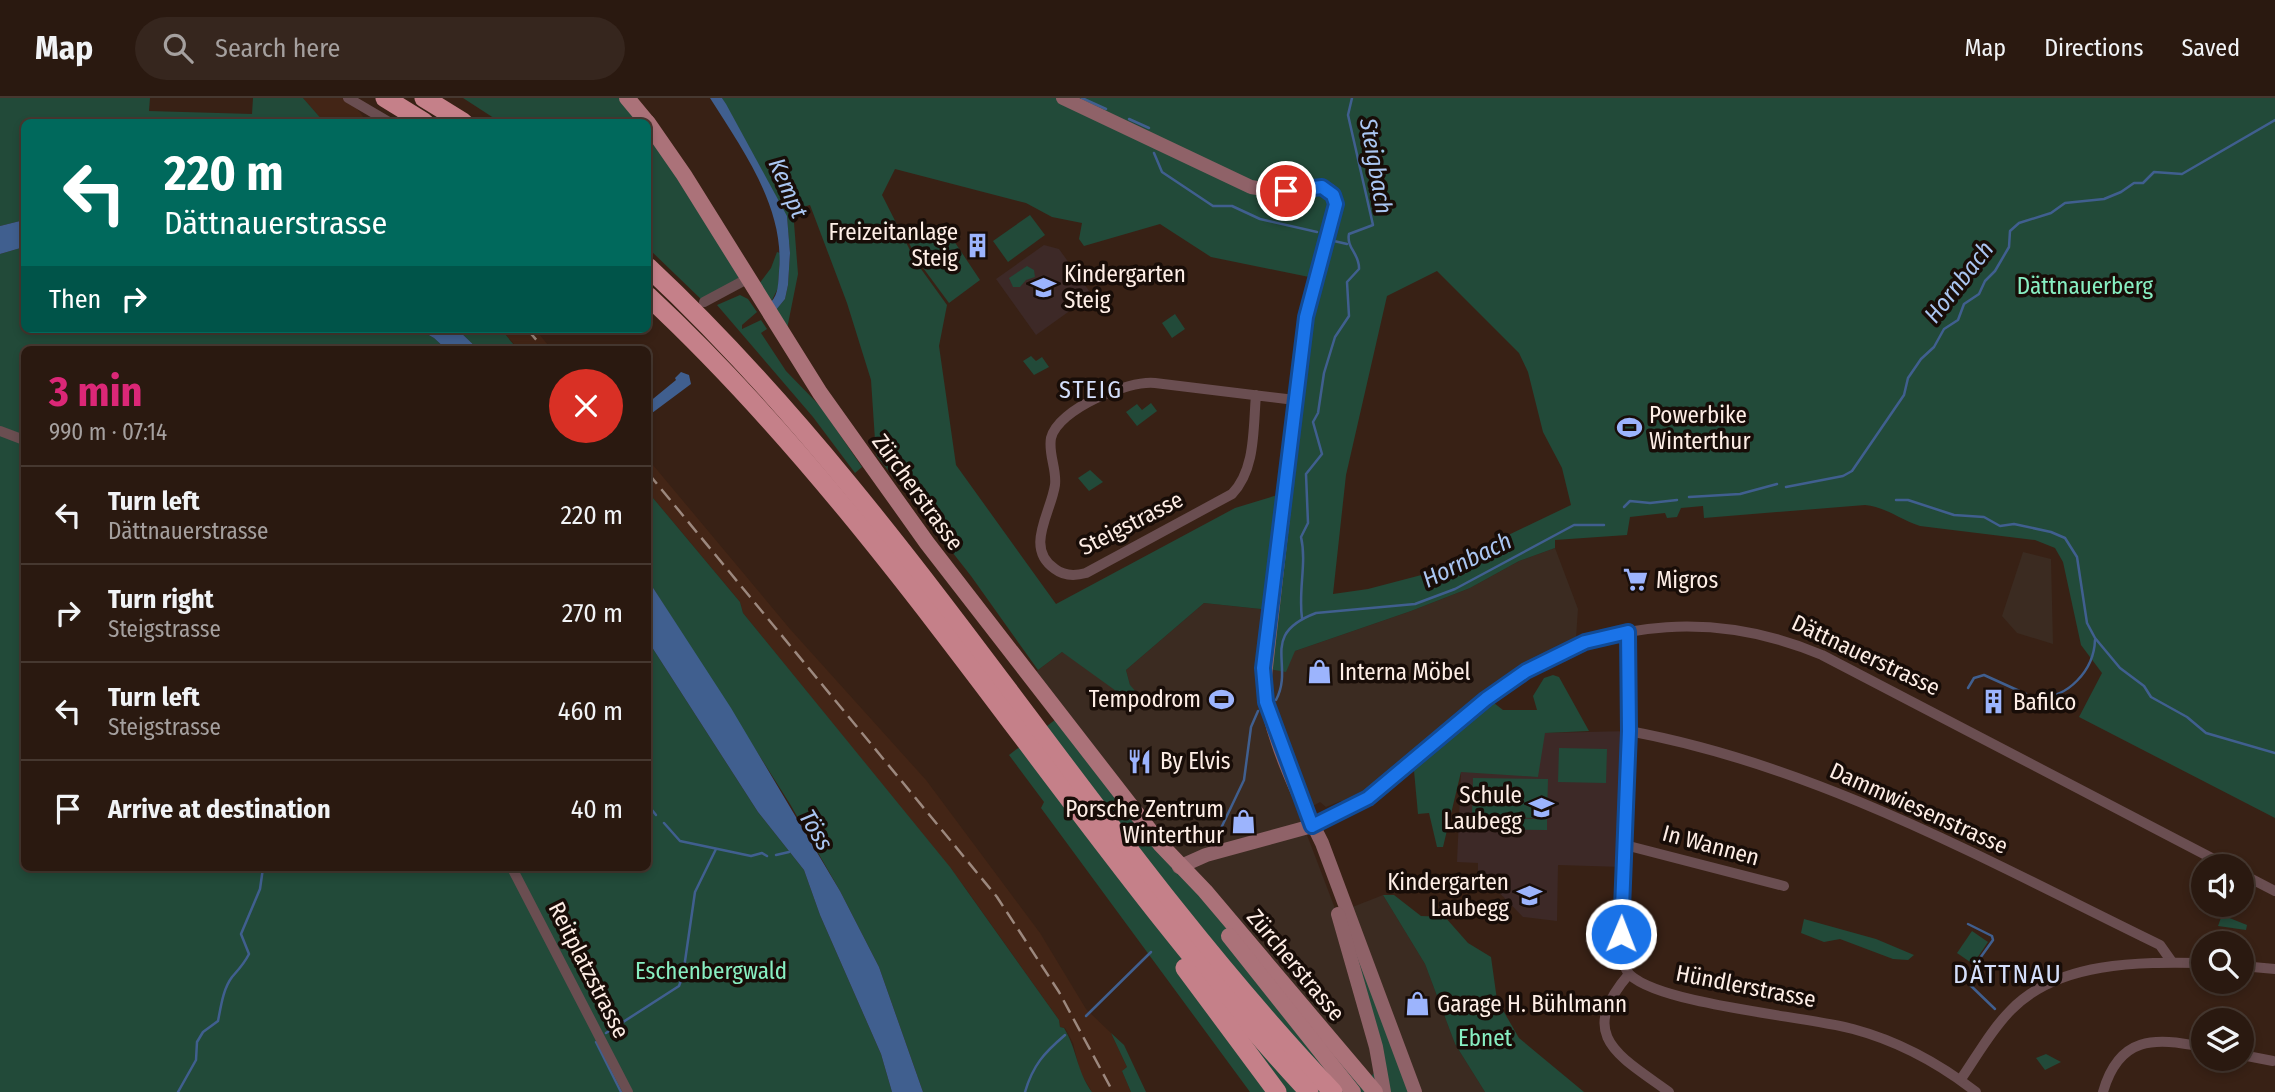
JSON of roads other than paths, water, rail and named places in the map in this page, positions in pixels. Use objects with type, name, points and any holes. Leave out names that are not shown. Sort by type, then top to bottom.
[{"type":"highway","points":[[385,98],[420,119]]},
{"type":"highway","points":[[425,98],[458,119]]},
{"type":"highway","points":[[651,271],[745,365],[845,477],[945,603],[1185,920],[1333,1092]]},
{"type":"highway","points":[[651,299],[722,370],[821,481],[922,606],[1202,970],[1309,1092]]},
{"type":"highway","points":[[1088,825],[1133,899],[1277,1092]]},
{"type":"main road","name":"Zürcherstrasse","points":[[627,98],[644,119]]},
{"type":"main road","points":[[1063,98],[1251,187],[1281,191],[1319,186],[1333,195],[1336,207],[1309,303],[1295,400],[1264,685],[1270,717],[1312,826],[1322,844],[1415,1092]]},
{"type":"main road","name":"Zürcherstrasse","points":[[651,129],[684,175],[773,321],[896,502],[1180,868],[1198,898],[1353,1092]]},
{"type":"main road","points":[[1312,826],[1314,846],[1339,919],[1380,1066],[1384,1092]]},
{"type":"main road","name":"Dättnauerstrasse","points":[[1180,868],[1190,860],[1312,826]]},
{"type":"main road","name":"Zürcherstrasse","points":[[1180,868],[1205,891],[1375,1092]]},
{"type":"street","points":[[348,98],[384,119]]},
{"type":"street","points":[[704,302],[747,279]]},
{"type":"street","name":"Steigstrasse","points":[[1256,396],[1249,466],[1243,480],[1232,494],[1086,573],[1066,574],[1048,562],[1040,539],[1055,484],[1051,438],[1062,421],[1113,390],[1139,382],[1295,400]]},
{"type":"street","points":[[0,431],[21,439]]},
{"type":"street","name":"Dättnauerstrasse","points":[[1312,826],[1368,798],[1486,699],[1526,671],[1585,642],[1668,626],[1722,627],[1789,641],[1822,654],[2204,854]]},
{"type":"street","points":[[1628,632],[1629,731],[1621,934],[1624,963],[1629,974],[1605,1007],[1603,1019],[1606,1036],[1617,1052],[1669,1092]]},
{"type":"street","name":"Dammwiesenstrasse","points":[[1629,731],[1774,770],[1877,808],[2160,945],[2172,962]]},
{"type":"street","name":"In Wannen","points":[[1625,845],[1784,886]]},
{"type":"street","name":"Reitplatzstrasse","points":[[514,871],[628,1092]]},
{"type":"street","points":[[2254,880],[2275,891]]},
{"type":"street","points":[[1961,1079],[2006,1016],[2043,986],[2084,971],[2191,963]]},
{"type":"street","points":[[2254,967],[2275,969]]},
{"type":"street","name":"Hündlerstrasse","points":[[1629,974],[1658,989],[1692,999],[1865,1033],[1905,1049],[1961,1079],[1976,1092]]},
{"type":"street","points":[[2103,1092],[2115,1062],[2138,1045],[2155,1040],[2191,1045]]},
{"type":"street","points":[[2254,1057],[2273,1061]]},
{"type":"water","points":[[710,98],[722,98],[726,104],[787,216],[790,253],[788,285],[785,299],[776,310],[771,302],[778,288],[779,248],[769,202],[748,159]]},
{"type":"water","points":[[21,221],[21,248],[0,254],[0,226]]},
{"type":"water","points":[[425,333],[461,333],[475,346],[443,346]]},
{"type":"water","points":[[681,372],[689,375],[691,384],[651,414],[651,401],[676,380]]},
{"type":"water","points":[[651,585],[731,708],[840,891],[879,967],[923,1092],[892,1092],[881,1054],[820,915],[804,870],[758,812],[651,646]]},
{"type":"waterway","points":[[1082,98],[1106,109]]},
{"type":"waterway","name":"Steigbach","points":[[1302,618],[1301,537],[1308,523],[1306,474],[1322,454],[1313,422],[1318,413],[1324,373],[1335,337],[1349,316],[1347,282],[1359,269],[1349,243],[1349,234],[1373,225],[1348,115],[1352,98]]},
{"type":"waterway","points":[[1129,119],[1149,128]]},
{"type":"waterway","name":"Hornbach","points":[[1786,487],[1843,476],[1852,471],[1904,395],[1908,378],[1921,359],[1934,347],[1944,329],[1958,320],[1964,304],[1979,294],[1985,281],[1995,271],[2009,247],[2010,231],[2019,223],[2051,213],[2065,203],[2104,199],[2134,183],[2143,183],[2154,172],[2182,174],[2275,120]]},
{"type":"waterway","points":[[1154,153],[1162,172],[1213,206],[1232,206],[1260,219],[1317,232]]},
{"type":"waterway","points":[[1334,241],[1347,244]]},
{"type":"waterway","name":"Hornbach","points":[[1689,497],[1740,494],[1777,484]]},
{"type":"waterway","name":"Hornbach","points":[[1624,507],[1630,501],[1650,503],[1677,500]]},
{"type":"waterway","points":[[1896,500],[1908,500],[1954,515],[1984,517],[2000,526],[2014,524],[2051,532],[2065,538],[2077,557],[2087,623],[2095,638],[2120,668],[2144,686],[2151,697],[2187,717],[2206,733],[2275,753]]},
{"type":"waterway","name":"Hornbach","points":[[1276,700],[1281,687],[1283,641],[1288,631],[1298,622],[1316,613],[1415,604],[1455,589],[1574,525],[1604,525]]},
{"type":"waterway","points":[[2037,697],[2059,693],[2069,688],[2090,662],[2095,640]]},
{"type":"waterway","points":[[1968,688],[1974,678],[1984,675],[2026,694]]},
{"type":"waterway","name":"Steigbach","points":[[1213,845],[1244,780],[1251,727],[1258,711]]},
{"type":"waterway","points":[[651,809],[656,815]]},
{"type":"waterway","points":[[664,823],[680,841],[751,856],[762,853],[767,856]]},
{"type":"waterway","points":[[606,1033],[679,986],[695,892],[716,849]]},
{"type":"waterway","points":[[776,855],[789,852]]},
{"type":"waterway","points":[[178,1092],[196,1060],[197,1042],[203,1032],[218,1021],[226,987],[249,954],[241,934],[260,889],[263,871]]},
{"type":"waterway","points":[[1968,924],[1992,936],[1993,940],[1970,972]]},
{"type":"waterway","name":"Steigbach","points":[[1086,1016],[1151,952]]},
{"type":"waterway","points":[[1969,984],[1995,1009]]},
{"type":"waterway","name":"Steigbach","points":[[1025,1092],[1040,1060],[1065,1035]]},
{"type":"waterway","points":[[596,1042],[621,1092]]},
{"type":"railway","points":[[530,333],[542,346]]},
{"type":"railway","points":[[651,477],[997,897],[1059,992],[1113,1092]]},
{"type":"place","name":"Freizeitanlage Steig","points":[[978,245]]},
{"type":"place","name":"Kindergarten Steig","points":[[1044,287]]},
{"type":"place","name":"Powerbike Winterthur","points":[[1629,428]]},
{"type":"place","name":"Migros","points":[[1636,580]]},
{"type":"place","name":"Interna Möbel","points":[[1319,672]]},
{"type":"place","name":"Tempodrom","points":[[1221,699]]},
{"type":"place","name":"Bafilco","points":[[1993,702]]},
{"type":"place","name":"By Elvis","points":[[1140,761]]},
{"type":"place","name":"Schule Laubegg","points":[[1542,808]]},
{"type":"place","name":"Porsche Zentrum Winterthur","points":[[1244,822]]},
{"type":"place","name":"Kindergarten Laubegg","points":[[1529,895]]},
{"type":"place","name":"Garage H. Bühlmann","points":[[1417,1004]]},
{"type":"district","name":"STEIG","points":[[1091,390]]},
{"type":"district","name":"DÄTTNAU","points":[[2008,974]]},
{"type":"water label","name":"Kempt","points":[[788,188]]},
{"type":"water label","name":"Töss","points":[[816,830]]},
{"type":"park label","name":"Dättnauerberg","points":[[2085,286]]},
{"type":"park label","name":"Eschenbergwald","points":[[711,971]]},
{"type":"park label","name":"Ebnet","points":[[1485,1038]]}]
